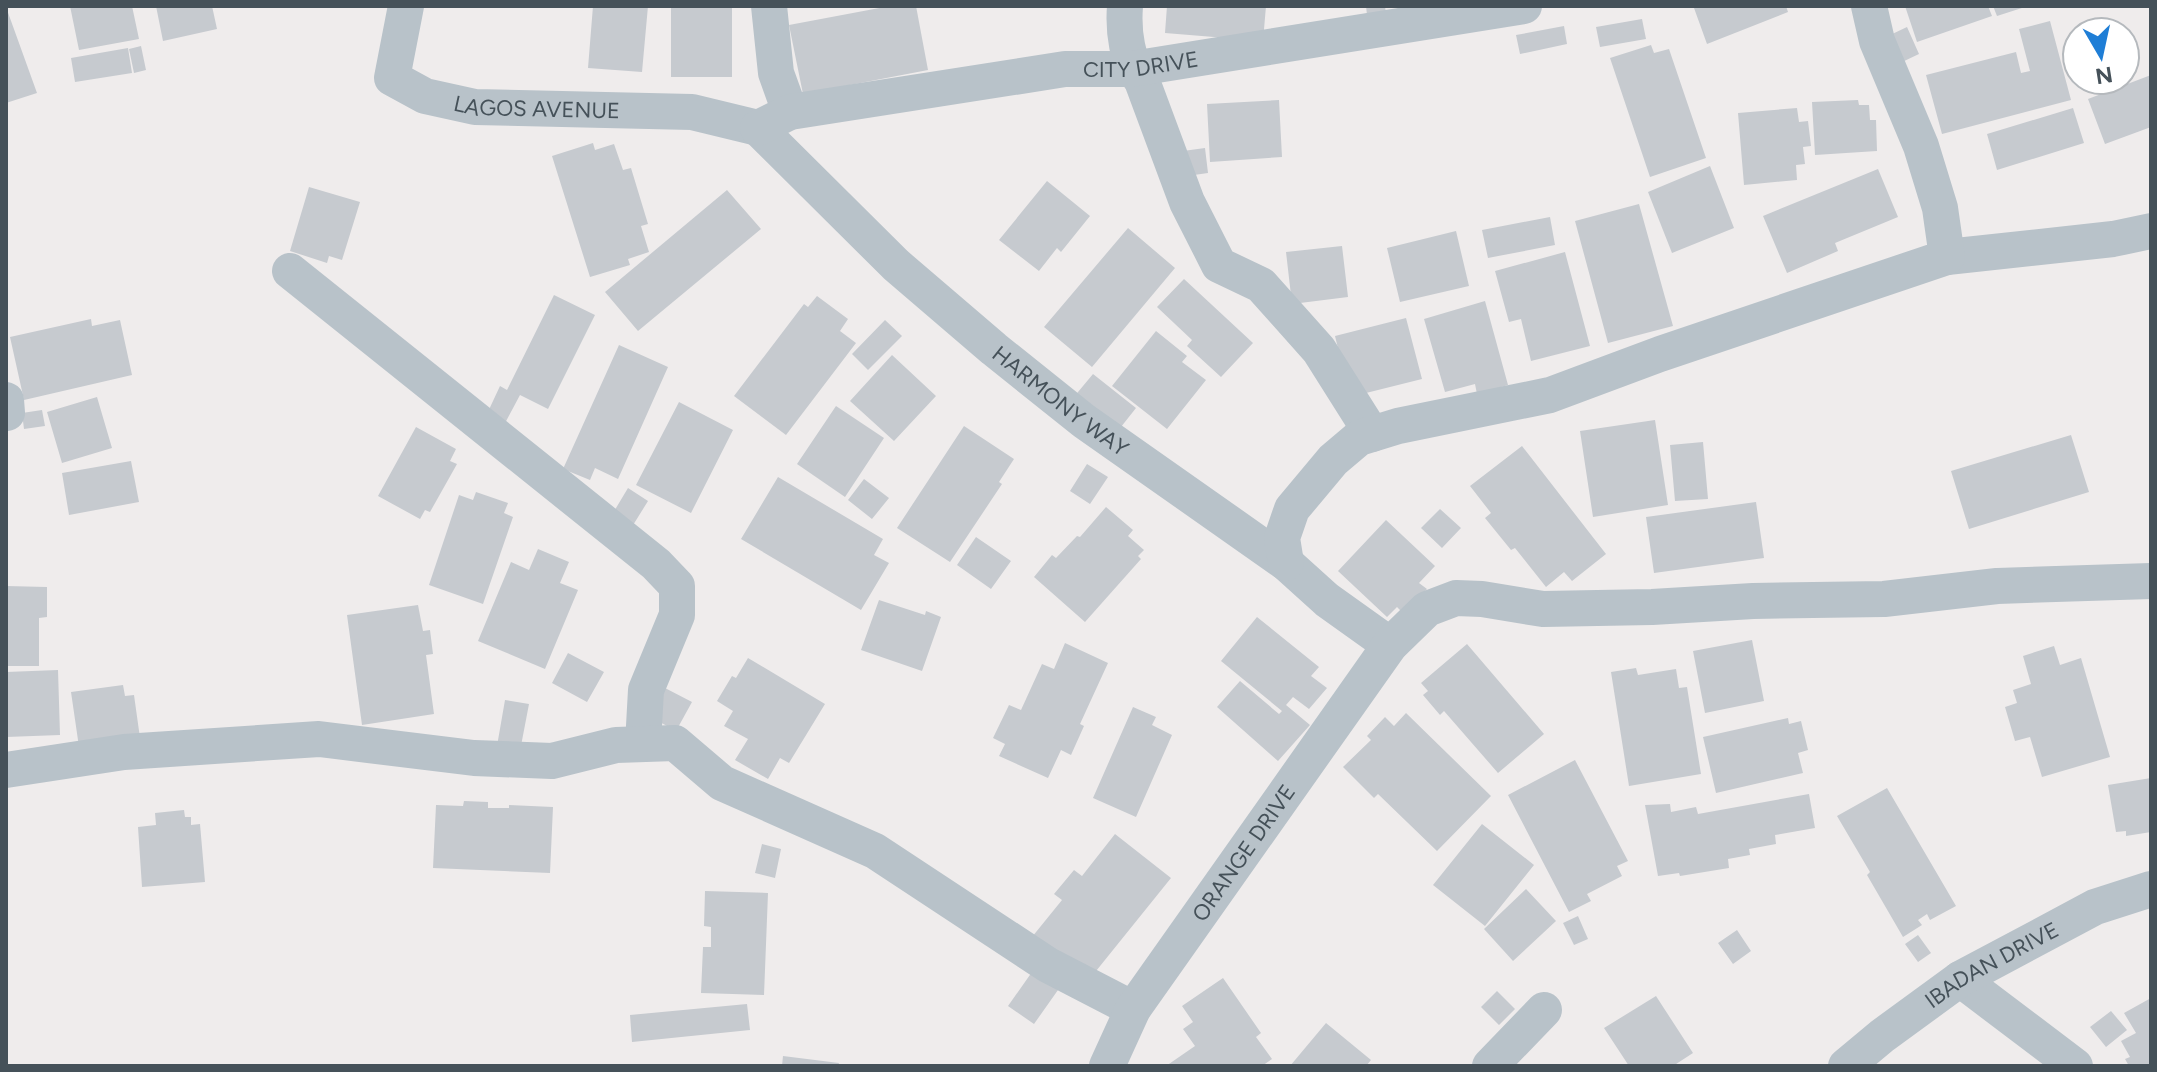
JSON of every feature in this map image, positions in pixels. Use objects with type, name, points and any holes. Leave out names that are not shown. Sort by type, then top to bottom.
[{"type":"street","name":"LAGOS AVENUE","points":[[406,6],[392,78],[425,96],[475,107],[692,112],[758,128]]},
{"type":"street","points":[[769,6],[776,73],[790,112]]},
{"type":"street","points":[[1125,6],[1124,21],[1132,69],[1142,81],[1187,202],[1219,265],[1261,285],[1319,350],[1372,434]]},
{"type":"street","name":"CITY DRIVE","points":[[758,128],[790,112],[1065,69],[1132,69],[1524,6]]},
{"type":"street","points":[[1869,6],[1877,41],[1921,146],[1940,208],[1947,257]]},
{"type":"street","name":"HARMONY WAY","points":[[758,128],[896,265],[994,349],[1084,421],[1286,563],[1327,600],[1390,645]]},
{"type":"street","points":[[1286,563],[1282,538],[1292,509],[1333,460],[1359,438],[1398,426],[1550,395],[1660,354],[1947,257],[2095,241],[2151,231]]},
{"type":"street","points":[[290,271],[656,564],[677,586],[677,615],[646,690],[643,744]]},
{"type":"street","points":[[6,400],[7,413]]},
{"type":"street","name":"ORANGE DRIVE","points":[[1107,1066],[1133,1009],[1390,645],[1427,609],[1456,598],[1543,609],[1652,607],[1753,601],[1884,599],[1997,586],[2151,581]]},
{"type":"street","points":[[6,770],[124,752],[319,739],[474,758],[552,761],[616,745],[675,743],[722,783],[875,851],[1048,965],[1133,1009]]},
{"type":"street","name":"IBADAN DRIVE","points":[[1846,1066],[1960,979],[2095,907],[2151,889]]},
{"type":"street","points":[[1960,979],[2075,1066]]},
{"type":"street","points":[[1490,1066],[1544,1010]]},
{"type":"building","points":[[70,6],[132,6],[139,39],[79,50]]},
{"type":"building","points":[[156,6],[212,6],[217,29],[163,41]]},
{"type":"building","points":[[593,6],[648,6],[642,72],[588,68]]},
{"type":"building","points":[[671,6],[732,6],[732,77],[671,77]]},
{"type":"building","points":[[890,6],[916,6],[928,70],[803,94],[789,25]]},
{"type":"building","points":[[1167,6],[1266,6],[1263,41],[1165,33]]},
{"type":"building","points":[[1366,6],[1385,6],[1387,22],[1368,24]]},
{"type":"building","points":[[1786,6],[1788,12],[1707,44],[1694,8]]},
{"type":"building","points":[[1905,6],[1988,6],[1992,16],[1917,42]]},
{"type":"building","points":[[1993,6],[2025,6],[2025,7],[1997,16]]},
{"type":"building","points":[[6,7],[37,93],[6,103]]},
{"type":"building","points":[[1642,19],[1646,39],[1600,47],[1596,27]]},
{"type":"building","points":[[2050,21],[2061,62],[2061,96],[2070,96],[2071,100],[1942,134],[1926,75],[2016,52],[2021,73],[2030,71],[2019,29]]},
{"type":"building","points":[[1564,26],[1567,44],[1520,54],[1516,35]]},
{"type":"building","points":[[1907,27],[1919,54],[1900,63],[1888,36]]},
{"type":"building","points":[[1651,45],[1654,53],[1669,49],[1706,158],[1650,177],[1610,58]]},
{"type":"building","points":[[141,46],[146,70],[134,73],[129,49]]},
{"type":"building","points":[[128,48],[132,73],[75,82],[71,58]]},
{"type":"building","points":[[2151,75],[2151,127],[2105,144],[2088,99],[2096,96],[2141,96],[2141,79]]},
{"type":"building","points":[[1279,100],[1282,157],[1210,162],[1207,104]]},
{"type":"building","points":[[1858,100],[1859,105],[1869,105],[1870,120],[1876,120],[1877,151],[1815,155],[1812,102]]},
{"type":"building","points":[[1797,108],[1799,122],[1808,121],[1811,146],[1803,147],[1805,164],[1796,165],[1797,180],[1744,185],[1738,113]]},
{"type":"building","points":[[2073,108],[2084,143],[1997,170],[1987,134]]},
{"type":"building","points":[[593,143],[595,150],[614,144],[623,170],[631,168],[648,224],[641,226],[649,252],[628,259],[630,265],[590,277],[552,156]]},
{"type":"building","points":[[1205,148],[1208,173],[1187,176],[1183,151]]},
{"type":"building","points":[[1710,166],[1734,228],[1672,253],[1648,192]]},
{"type":"building","points":[[1878,169],[1898,217],[1835,243],[1838,251],[1787,273],[1763,216]]},
{"type":"building","points":[[1047,181],[1090,216],[1061,252],[1057,248],[1039,271],[999,240]]},
{"type":"building","points":[[309,187],[360,202],[342,260],[329,256],[327,263],[290,251]]},
{"type":"building","points":[[727,190],[761,229],[638,331],[605,292]]},
{"type":"building","points":[[1639,204],[1673,326],[1608,343],[1575,221]]},
{"type":"building","points":[[1550,217],[1555,245],[1488,258],[1482,230]]},
{"type":"building","points":[[1128,228],[1175,268],[1092,367],[1044,327]]},
{"type":"building","points":[[1456,231],[1469,286],[1400,302],[1387,248]]},
{"type":"building","points":[[1342,246],[1348,297],[1292,304],[1286,252]]},
{"type":"building","points":[[1565,252],[1590,346],[1531,361],[1521,319],[1509,322],[1495,271]]},
{"type":"building","points":[[1184,279],[1253,343],[1221,377],[1187,346],[1192,340],[1157,307]]},
{"type":"building","points":[[554,295],[595,315],[548,409],[520,395],[504,425],[486,416],[500,386],[507,390]]},
{"type":"building","points":[[817,296],[848,319],[840,331],[856,343],[786,435],[734,396],[804,304],[808,307]]},
{"type":"building","points":[[1485,301],[1508,385],[1477,394],[1475,384],[1445,392],[1424,319]]},
{"type":"building","points":[[1406,318],[1422,379],[1350,397],[1335,336]]},
{"type":"building","points":[[91,319],[92,326],[120,320],[132,375],[24,400],[10,337]]},
{"type":"building","points":[[885,320],[902,336],[868,370],[852,354]]},
{"type":"building","points":[[1156,331],[1187,356],[1182,362],[1206,380],[1167,429],[1112,386]]},
{"type":"building","points":[[619,345],[668,367],[618,479],[595,468],[590,480],[563,469]]},
{"type":"building","points":[[892,355],[936,396],[894,441],[850,401]]},
{"type":"building","points":[[1093,374],[1136,408],[1117,432],[1073,398]]},
{"type":"building","points":[[97,397],[112,448],[62,463],[47,412]]},
{"type":"building","points":[[679,402],[733,430],[691,513],[636,485]]},
{"type":"building","points":[[836,406],[884,438],[845,497],[797,464]]},
{"type":"building","points":[[42,410],[45,426],[24,429],[22,413]]},
{"type":"building","points":[[1655,420],[1668,505],[1593,517],[1580,431]]},
{"type":"building","points":[[964,426],[1014,459],[999,482],[1002,484],[950,562],[897,528]]},
{"type":"building","points":[[416,427],[456,449],[450,461],[457,464],[430,512],[425,510],[420,519],[378,496]]},
{"type":"building","points":[[2071,435],[2089,492],[1969,529],[1951,471]]},
{"type":"building","points":[[1703,442],[1708,499],[1675,501],[1670,445]]},
{"type":"building","points":[[1522,446],[1606,554],[1572,581],[1564,572],[1546,587],[1515,548],[1511,550],[1485,518],[1491,513],[1470,486]]},
{"type":"building","points":[[131,461],[139,502],[69,515],[62,473]]},
{"type":"building","points":[[1087,464],[1108,477],[1090,504],[1070,491]]},
{"type":"building","points":[[778,477],[883,539],[874,555],[889,563],[861,610],[741,539]]},
{"type":"building","points":[[864,479],[889,498],[872,519],[848,500]]},
{"type":"building","points":[[628,488],[648,501],[630,530],[610,518]]},
{"type":"building","points":[[476,492],[508,503],[504,513],[513,517],[483,604],[429,585],[459,495],[473,500]]},
{"type":"building","points":[[1756,502],[1764,558],[1654,573],[1646,517]]},
{"type":"building","points":[[1106,507],[1133,530],[1128,536],[1144,550],[1138,556],[1141,559],[1085,622],[1034,577],[1052,555],[1056,558],[1077,536],[1080,537]]},
{"type":"building","points":[[1440,509],[1461,528],[1442,548],[1421,528]]},
{"type":"building","points":[[1386,520],[1435,566],[1419,583],[1427,589],[1404,614],[1397,607],[1387,617],[1338,571]]},
{"type":"building","points":[[976,537],[1011,561],[991,589],[957,565]]},
{"type":"building","points":[[538,549],[569,562],[560,583],[578,590],[545,669],[478,641],[511,562],[529,570]]},
{"type":"building","points":[[6,586],[47,587],[47,617],[39,618],[39,666],[6,666]]},
{"type":"building","points":[[879,600],[941,617],[922,671],[861,650]]},
{"type":"building","points":[[418,605],[423,631],[430,630],[433,654],[426,655],[434,714],[362,725],[347,615]]},
{"type":"building","points":[[1257,617],[1319,667],[1311,676],[1327,688],[1309,709],[1293,697],[1286,705],[1310,725],[1278,761],[1217,707],[1240,681],[1279,714],[1282,711],[1221,661]]},
{"type":"building","points":[[1752,640],[1764,701],[1705,713],[1693,651]]},
{"type":"building","points":[[1065,643],[1108,663],[1080,724],[1084,726],[1071,755],[1061,750],[1048,778],[999,756],[1005,744],[993,738],[1009,705],[1021,710],[1042,664],[1054,669]]},
{"type":"building","points":[[1467,644],[1544,734],[1498,773],[1444,711],[1440,715],[1423,695],[1428,691],[1421,683]]},
{"type":"building","points":[[2054,646],[2060,665],[2081,658],[2110,757],[2042,777],[2030,737],[2015,741],[2005,707],[2017,703],[2013,690],[2031,684],[2023,656]]},
{"type":"building","points":[[568,653],[604,672],[587,702],[552,683]]},
{"type":"building","points":[[748,658],[825,704],[789,763],[780,758],[768,779],[735,760],[748,739],[724,726],[733,711],[717,701],[732,676],[736,678]]},
{"type":"building","points":[[1636,668],[1638,675],[1676,669],[1679,688],[1687,687],[1701,774],[1629,786],[1611,672]]},
{"type":"building","points":[[58,670],[60,735],[6,737],[6,672]]},
{"type":"building","points":[[123,685],[125,696],[134,695],[140,738],[79,747],[71,692]]},
{"type":"building","points":[[665,688],[692,702],[676,731],[649,716]]},
{"type":"building","points":[[505,700],[529,704],[520,751],[497,746]]},
{"type":"building","points":[[1133,707],[1156,717],[1152,725],[1172,735],[1136,817],[1093,798]]},
{"type":"building","points":[[1406,713],[1491,796],[1437,851],[1378,794],[1374,798],[1343,767],[1371,740],[1367,736],[1385,717],[1394,726]]},
{"type":"building","points":[[1788,718],[1789,724],[1801,721],[1808,750],[1798,753],[1803,773],[1716,793],[1703,737]]},
{"type":"building","points":[[1575,760],[1628,861],[1617,866],[1622,876],[1587,894],[1591,901],[1569,912],[1508,795]]},
{"type":"building","points":[[2151,778],[2151,832],[2126,836],[2126,831],[2116,832],[2108,785]]},
{"type":"building","points":[[1887,788],[1956,906],[1930,920],[1927,914],[1918,920],[1922,925],[1903,937],[1837,816]]},
{"type":"building","points":[[1809,794],[1815,828],[1775,835],[1776,844],[1749,849],[1750,855],[1728,859],[1729,868],[1680,876],[1679,873],[1658,876],[1645,805],[1670,804],[1671,812],[1696,807],[1698,814]]},
{"type":"building","points":[[464,801],[488,802],[488,808],[509,808],[509,805],[553,807],[550,873],[433,868],[436,805],[463,806]]},
{"type":"building","points":[[184,810],[185,817],[191,817],[191,825],[200,824],[205,882],[142,887],[138,827],[156,825],[155,813]]},
{"type":"building","points":[[1482,824],[1534,865],[1485,926],[1433,885]]},
{"type":"building","points":[[1115,834],[1171,878],[1088,981],[1032,937],[1062,900],[1054,894],[1074,870],[1082,876]]},
{"type":"building","points":[[762,844],[781,849],[775,878],[755,873]]},
{"type":"building","points":[[1526,889],[1556,921],[1513,961],[1484,929]]},
{"type":"building","points":[[705,891],[768,893],[764,995],[701,993],[703,947],[711,947],[711,927],[704,926]]},
{"type":"building","points":[[1578,916],[1588,939],[1574,945],[1563,923]]},
{"type":"building","points":[[1737,930],[1751,951],[1733,964],[1718,943]]},
{"type":"building","points":[[1918,935],[1931,953],[1918,962],[1905,944]]},
{"type":"building","points":[[1032,972],[1058,990],[1034,1024],[1008,1006]]},
{"type":"building","points":[[1223,978],[1261,1033],[1256,1037],[1272,1059],[1262,1066],[1166,1066],[1195,1046],[1183,1029],[1193,1022],[1182,1006]]},
{"type":"building","points":[[1497,991],[1515,1009],[1499,1025],[1481,1007]]},
{"type":"building","points":[[1656,996],[1693,1053],[1673,1066],[1629,1066],[1604,1028]]},
{"type":"building","points":[[2151,998],[2151,1066],[2129,1066],[2125,1059],[2130,1057],[2121,1041],[2136,1033],[2124,1013]]},
{"type":"building","points":[[747,1004],[750,1030],[632,1042],[630,1015]]},
{"type":"building","points":[[2111,1011],[2127,1030],[2106,1047],[2090,1027]]},
{"type":"building","points":[[1326,1023],[1371,1060],[1366,1066],[1290,1066]]},
{"type":"building","points":[[783,1056],[839,1063],[838,1066],[782,1066]]}]
